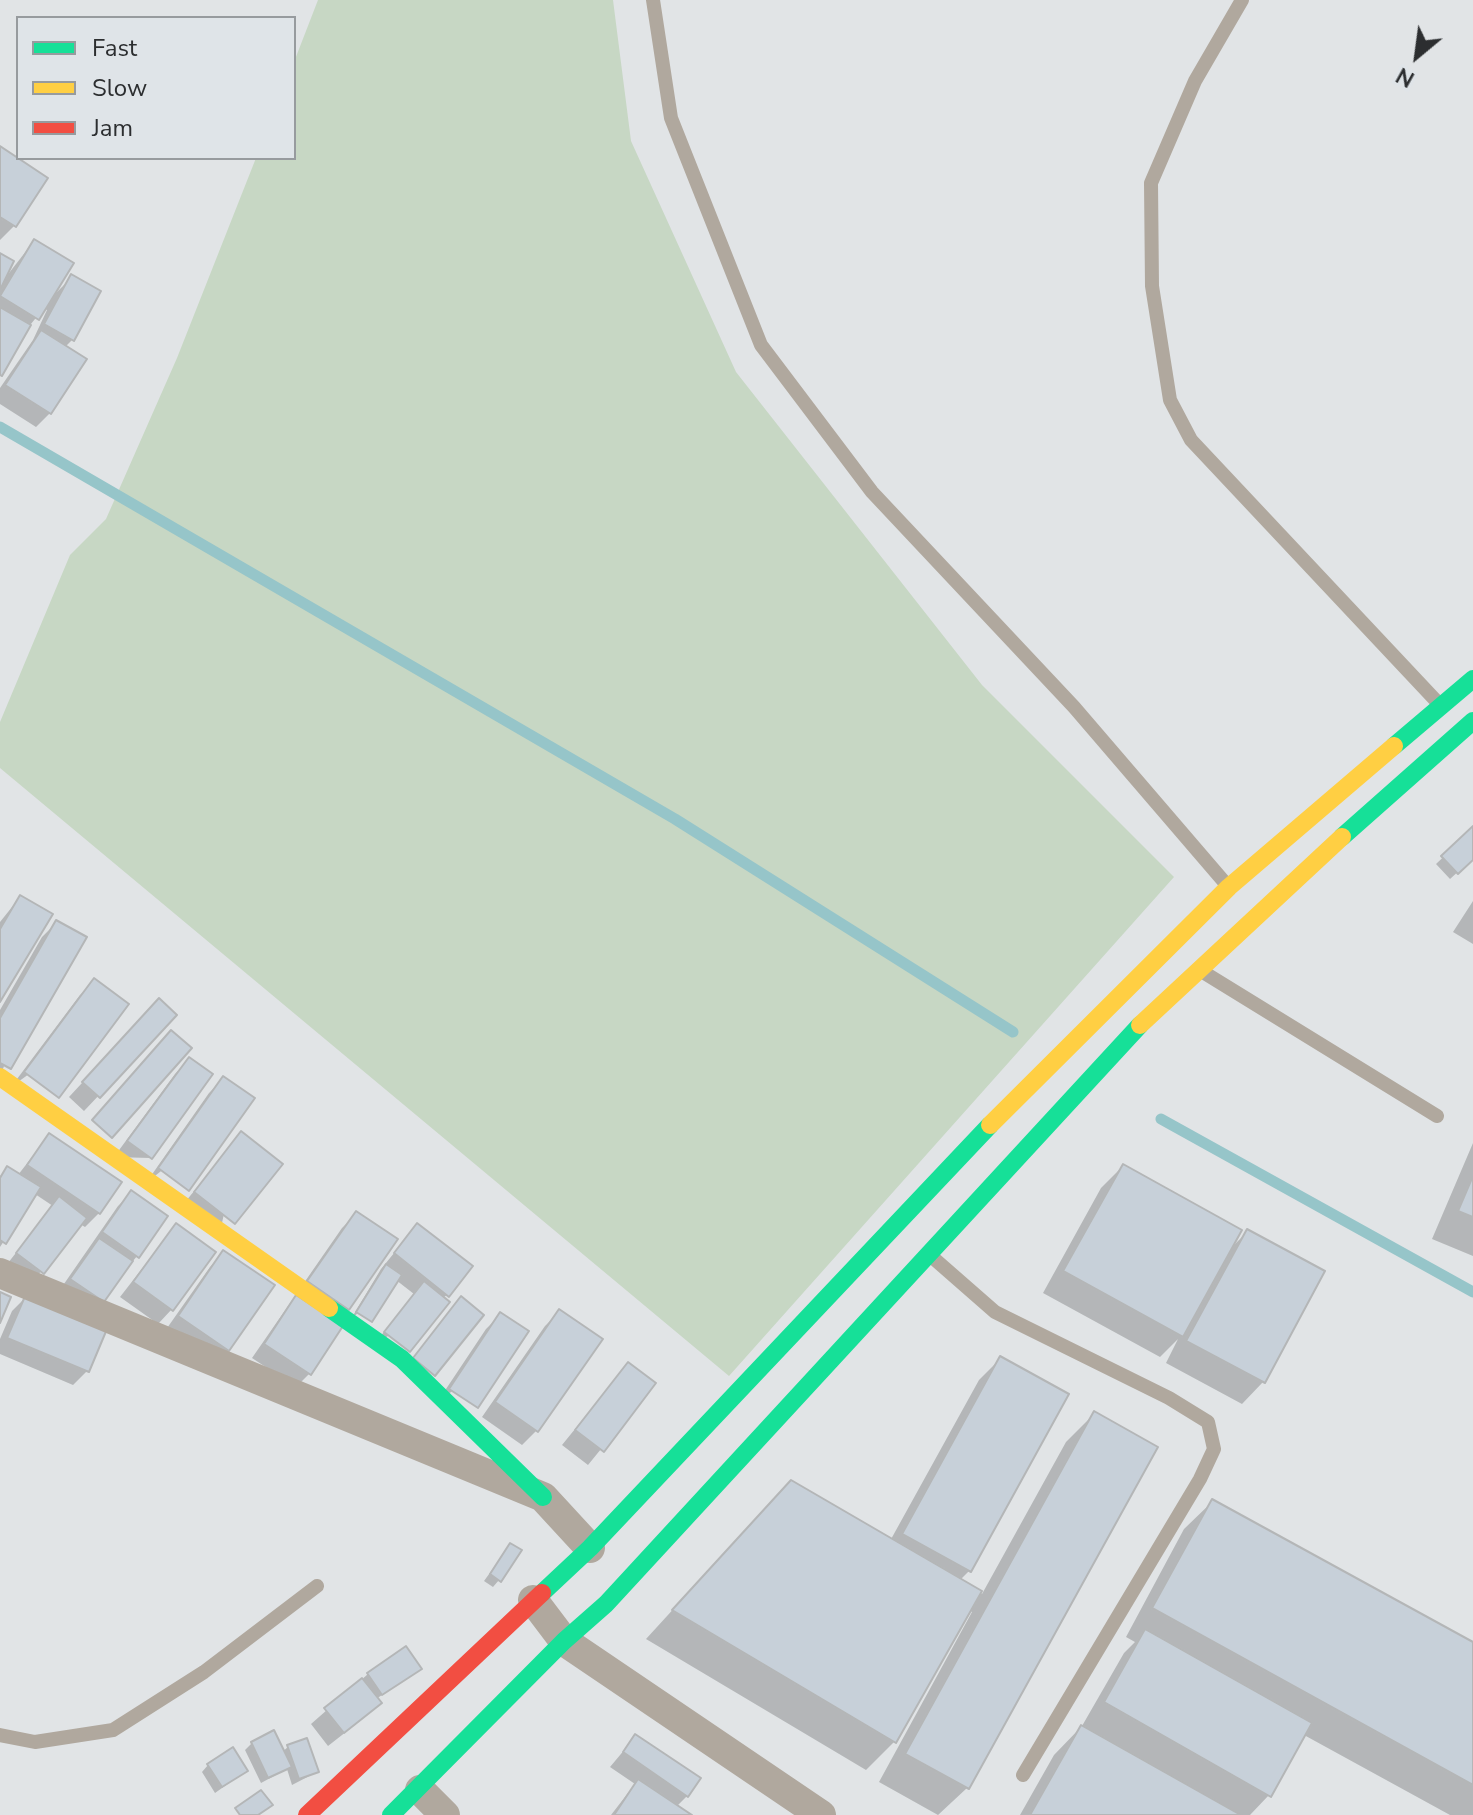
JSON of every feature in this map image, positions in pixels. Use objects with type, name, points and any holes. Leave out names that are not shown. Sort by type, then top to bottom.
[{"type":"street","points":[[307,1815],[352,1783],[533,1600],[590,1548],[1011,1103],[1229,887],[1473,679]]},
{"type":"street","points":[[391,1815],[420,1790],[564,1641],[606,1604],[1122,1042],[1473,721]]},
{"type":"street","points":[[0,1077],[402,1359],[543,1497],[590,1548]]},
{"type":"street","points":[[0,1273],[543,1497]]},
{"type":"street","points":[[533,1600],[564,1641],[821,1815]]},
{"type":"street","points":[[420,1790],[445,1815]]},
{"type":"lane","points":[[653,0],[671,118],[761,345],[872,492],[1074,707],[1229,887]]},
{"type":"lane","points":[[1242,0],[1195,81],[1151,183],[1152,286],[1170,400],[1191,440],[1440,705]]},
{"type":"lane","points":[[1199,970],[1437,1116]]},
{"type":"lane","points":[[928,1253],[995,1312],[1169,1398],[1208,1422],[1214,1449],[1200,1479],[1023,1775]]},
{"type":"lane","points":[[0,1735],[35,1742],[113,1730],[204,1672],[317,1586]]},
{"type":"green space","points":[[318,0],[613,0],[631,141],[736,372],[982,685],[1174,877],[729,1376],[0,768],[0,722],[70,555],[106,519],[177,358],[255,160],[296,160],[296,57]]},
{"type":"building","points":[[0,146],[16,157],[16,160],[21,160],[48,178],[16,227],[0,217]]},
{"type":"building","points":[[34,239],[74,263],[39,320],[0,296]]},
{"type":"building","points":[[0,253],[14,261],[0,290]]},
{"type":"building","points":[[71,274],[101,291],[74,341],[44,324]]},
{"type":"building","points":[[0,307],[31,325],[2,376],[0,375]]},
{"type":"building","points":[[41,330],[87,359],[51,414],[5,385]]},
{"type":"building","points":[[1473,826],[1473,860],[1458,874],[1441,856]]},
{"type":"building","points":[[20,895],[53,914],[0,1002],[0,929]]},
{"type":"building","points":[[56,920],[87,937],[11,1069],[0,1063],[0,1018]]},
{"type":"building","points":[[94,978],[129,1004],[59,1098],[24,1072]]},
{"type":"building","points":[[159,998],[177,1015],[100,1098],[82,1082]]},
{"type":"building","points":[[171,1030],[192,1048],[112,1138],[92,1120]]},
{"type":"building","points":[[189,1057],[213,1074],[152,1159],[127,1141]]},
{"type":"building","points":[[223,1076],[255,1098],[189,1191],[158,1168]]},
{"type":"building","points":[[241,1131],[283,1164],[235,1224],[194,1192]]},
{"type":"building","points":[[49,1133],[122,1182],[100,1214],[27,1165]]},
{"type":"building","points":[[1123,1164],[1242,1230],[1183,1337],[1063,1271]]},
{"type":"building","points":[[7,1166],[41,1187],[6,1244],[0,1240],[0,1178]]},
{"type":"building","points":[[1473,1176],[1473,1217],[1458,1211]]},
{"type":"building","points":[[131,1190],[168,1216],[139,1258],[102,1232]]},
{"type":"building","points":[[59,1196],[87,1218],[44,1274],[16,1253]]},
{"type":"building","points":[[356,1211],[398,1239],[349,1310],[307,1281]]},
{"type":"building","points":[[176,1223],[216,1252],[173,1311],[133,1282]]},
{"type":"building","points":[[417,1223],[473,1266],[449,1297],[394,1253]]},
{"type":"building","points":[[1247,1229],[1325,1271],[1265,1383],[1186,1341]]},
{"type":"building","points":[[99,1238],[133,1261],[104,1302],[70,1279]]},
{"type":"building","points":[[223,1250],[275,1285],[229,1351],[178,1316]]},
{"type":"building","points":[[386,1264],[402,1275],[372,1322],[356,1312]]},
{"type":"building","points":[[424,1281],[450,1302],[410,1352],[384,1332]]},
{"type":"building","points":[[0,1292],[11,1297],[0,1323]]},
{"type":"building","points":[[26,1294],[107,1329],[89,1372],[7,1338]]},
{"type":"building","points":[[296,1295],[343,1326],[311,1375],[264,1344]]},
{"type":"building","points":[[461,1296],[484,1315],[435,1376],[413,1358]]},
{"type":"building","points":[[559,1309],[603,1339],[538,1432],[495,1402]]},
{"type":"building","points":[[500,1312],[529,1331],[478,1408],[449,1389]]},
{"type":"building","points":[[1000,1356],[1069,1394],[971,1572],[902,1534]]},
{"type":"building","points":[[628,1362],[656,1383],[604,1452],[575,1430]]},
{"type":"building","points":[[1094,1411],[1158,1447],[969,1789],[905,1754]]},
{"type":"building","points":[[791,1480],[982,1591],[896,1743],[672,1610]]},
{"type":"building","points":[[1212,1499],[1473,1642],[1473,1785],[1152,1608]]},
{"type":"building","points":[[510,1543],[522,1550],[501,1582],[490,1574]]},
{"type":"building","points":[[1145,1629],[1312,1723],[1271,1797],[1104,1702]]},
{"type":"building","points":[[406,1646],[422,1669],[382,1695],[367,1673]]},
{"type":"building","points":[[362,1678],[382,1703],[344,1733],[324,1708]]},
{"type":"building","points":[[1081,1725],[1241,1815],[1030,1815]]},
{"type":"building","points":[[274,1730],[292,1767],[268,1778],[251,1742]]},
{"type":"building","points":[[635,1734],[701,1778],[688,1797],[623,1752]]},
{"type":"building","points":[[307,1738],[319,1772],[299,1779],[287,1745]]},
{"type":"building","points":[[233,1747],[248,1771],[222,1787],[207,1764]]},
{"type":"building","points":[[638,1779],[692,1815],[614,1815]]},
{"type":"building","points":[[261,1790],[273,1805],[258,1815],[240,1815],[235,1808]]},
{"type":"waterway","points":[[0,427],[675,819],[1013,1032]]},
{"type":"waterway","points":[[1161,1119],[1473,1292]]},
{"type":"traffic: fast","points":[[1394,746],[1473,679]]},
{"type":"traffic: fast","points":[[1342,837],[1473,721]]},
{"type":"traffic: fast","points":[[391,1815],[564,1641],[606,1604],[1140,1025]]},
{"type":"traffic: fast","points":[[542,1593],[590,1548],[990,1125]]},
{"type":"traffic: fast","points":[[329,1308],[402,1359],[543,1497]]},
{"type":"traffic: slow","points":[[990,1125],[1229,887],[1394,746]]},
{"type":"traffic: slow","points":[[1140,1025],[1342,837]]},
{"type":"traffic: slow","points":[[0,1077],[329,1308]]},
{"type":"traffic: jam","points":[[307,1815],[542,1593]]}]
